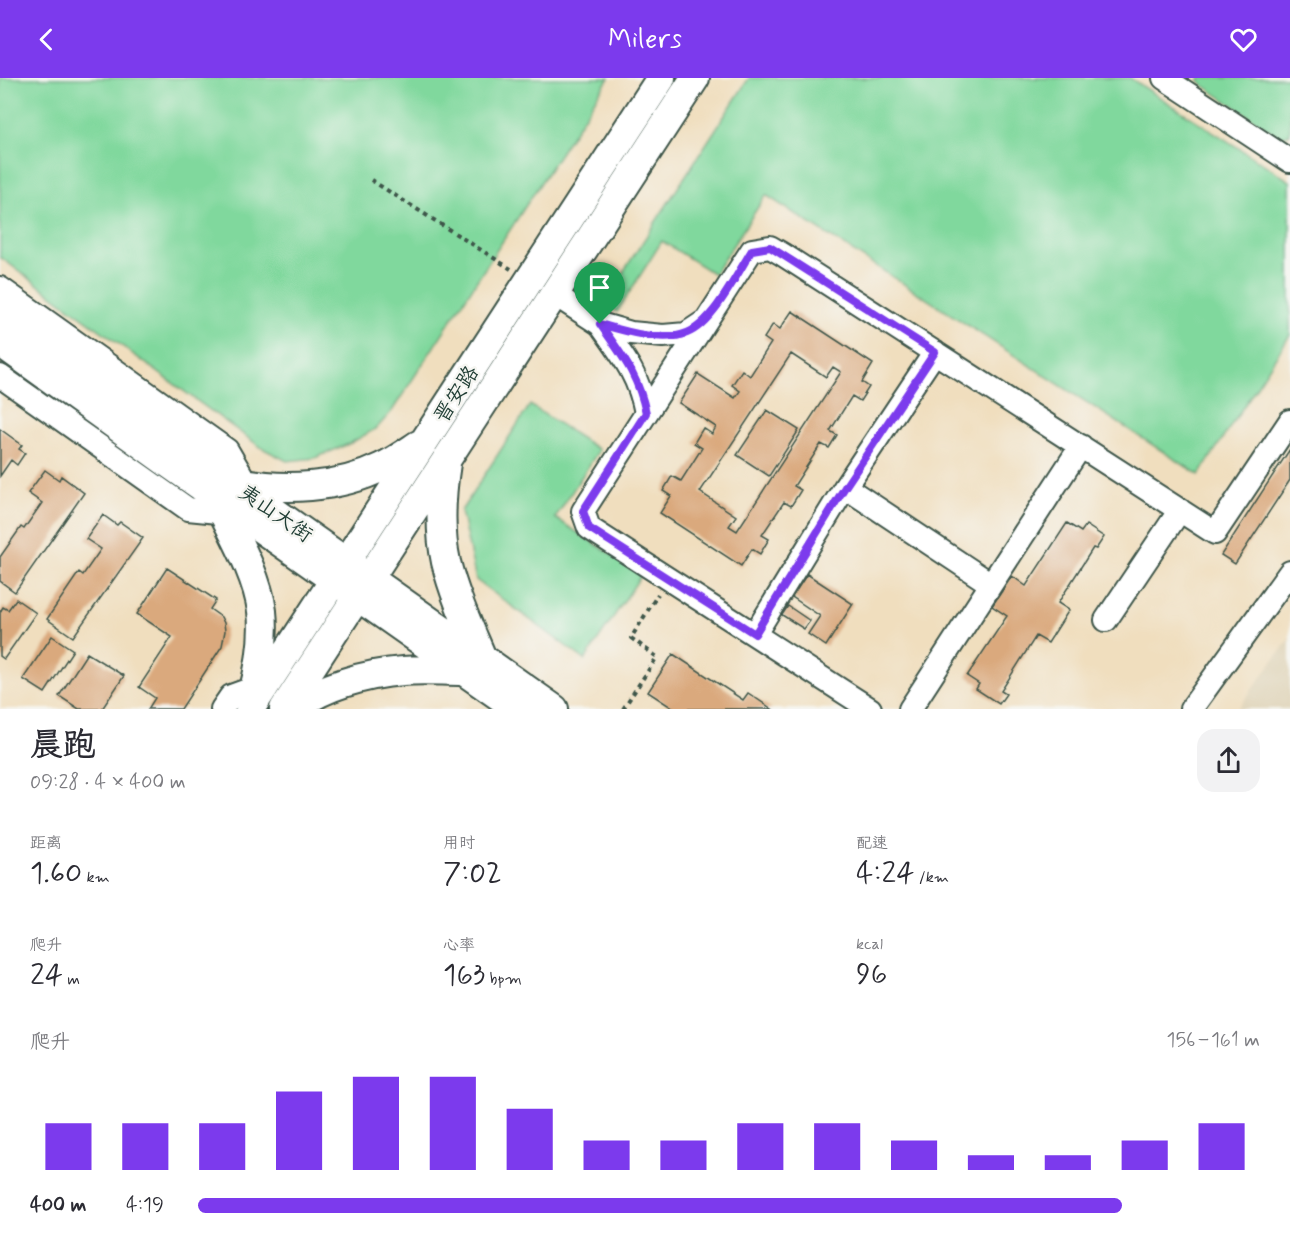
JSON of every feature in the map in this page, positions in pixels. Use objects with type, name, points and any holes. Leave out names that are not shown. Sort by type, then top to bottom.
[{"type":"main road","name":"晋安路","points":[[255,697],[340,571],[661,78]]},
{"type":"main road","name":"晋安路","points":[[284,709],[694,78]]},
{"type":"main road","name":"夷山大街","points":[[0,314],[235,497]]},
{"type":"main road","name":"夷山大街","points":[[0,342],[235,497],[473,664],[554,709]]},
{"type":"main road","points":[[255,697],[262,645],[262,610],[250,571],[235,497],[287,486],[353,478],[383,467],[425,441]]},
{"type":"main road","points":[[293,709],[336,687],[369,676],[473,664],[446,560],[442,526],[442,490],[447,459]]},
{"type":"main road","name":"夷山大街","points":[[473,664],[518,709]]},
{"type":"street","points":[[1173,80],[1290,161]]},
{"type":"street","points":[[870,709],[589,528],[583,511],[752,250],[770,247],[1215,533],[1290,421]]},
{"type":"street","points":[[0,288],[227,450],[235,497],[188,509],[0,376]]},
{"type":"street","points":[[554,294],[600,324],[631,333],[663,336],[686,334],[708,319]]},
{"type":"street","points":[[600,324],[633,372],[641,390],[646,413]]},
{"type":"street","points":[[755,634],[845,487],[935,352]]},
{"type":"street","points":[[910,709],[1081,446]]},
{"type":"street","points":[[845,487],[992,584]]},
{"type":"street","points":[[1106,620],[1180,510]]},
{"type":"street","points":[[1191,709],[1290,572]]},
{"type":"street","points":[[222,709],[231,696],[255,697]]},
{"type":"path","points":[[372,180],[530,280]]},
{"type":"path","points":[[623,709],[657,657],[631,638],[668,578]]},
{"type":"shaded area","points":[[1290,638],[1290,709],[1238,709]]},
{"type":"green space","points":[[0,78],[609,78],[392,411],[377,428],[351,443],[315,458],[287,461],[262,448],[0,257]]},
{"type":"green space","points":[[749,78],[1130,78],[1290,181],[1290,335],[1199,475],[766,195],[714,274],[662,241],[617,312],[603,303]]},
{"type":"green space","points":[[1199,78],[1290,78],[1290,132],[1280,137],[1204,86]]},
{"type":"green space","points":[[530,405],[599,450],[555,518],[642,574],[585,660],[476,580],[461,511]]},
{"type":"building","points":[[792,311],[873,364],[862,382],[869,387],[860,401],[852,396],[830,431],[837,435],[829,448],[821,444],[794,486],[801,490],[791,506],[784,502],[762,535],[769,539],[760,554],[752,549],[741,566],[660,513],[671,496],[663,491],[672,476],[681,481],[702,448],[694,443],[703,428],[712,434],[716,427],[679,403],[698,374],[735,398],[740,391],[732,385],[742,370],[750,376],[771,343],[764,338],[773,324],[780,329]],"holes":[[[791,354],[826,377],[833,367],[841,372],[737,531],[729,526],[736,516],[700,492]]]},
{"type":"building","points":[[767,410],[799,430],[769,476],[737,455]]},
{"type":"building","points":[[0,429],[22,445],[19,449],[25,453],[17,465],[11,460],[0,476]]},
{"type":"building","points":[[1290,449],[1290,480],[1235,564],[1221,555]]},
{"type":"building","points":[[45,470],[59,480],[61,476],[84,493],[15,592],[0,581],[0,557],[21,527],[24,529],[42,503],[28,493]]},
{"type":"building","points":[[103,515],[117,525],[120,522],[143,538],[73,637],[47,619],[79,572],[83,575],[101,549],[86,539]]},
{"type":"building","points":[[1067,523],[1081,532],[1086,525],[1104,537],[1096,549],[1093,548],[1058,603],[1069,610],[1048,643],[1036,636],[1001,691],[1006,694],[999,704],[976,689],[979,684],[967,676],[1007,616],[992,606],[1012,576],[1026,586]]},
{"type":"building","points":[[167,568],[216,600],[210,609],[221,617],[225,631],[222,646],[181,709],[148,709],[155,698],[139,687],[172,637],[137,614]]},
{"type":"building","points":[[807,574],[853,604],[826,646],[808,634],[820,616],[792,597]]},
{"type":"building","points":[[16,599],[36,613],[4,659],[0,656],[0,612],[3,607],[8,610]]},
{"type":"building","points":[[788,606],[810,621],[804,629],[782,615]]},
{"type":"building","points":[[52,636],[73,650],[45,693],[23,679]]},
{"type":"building","points":[[87,653],[124,676],[102,709],[79,709],[59,696]]},
{"type":"building","points":[[673,654],[743,700],[748,693],[772,709],[674,709],[648,692]]},
{"type":"route","points":[[770,247],[935,352],[845,487],[755,634],[589,528],[583,511],[646,413],[641,390],[633,372],[600,324],[631,333],[663,336],[686,334],[708,319],[752,250],[770,247]]}]
